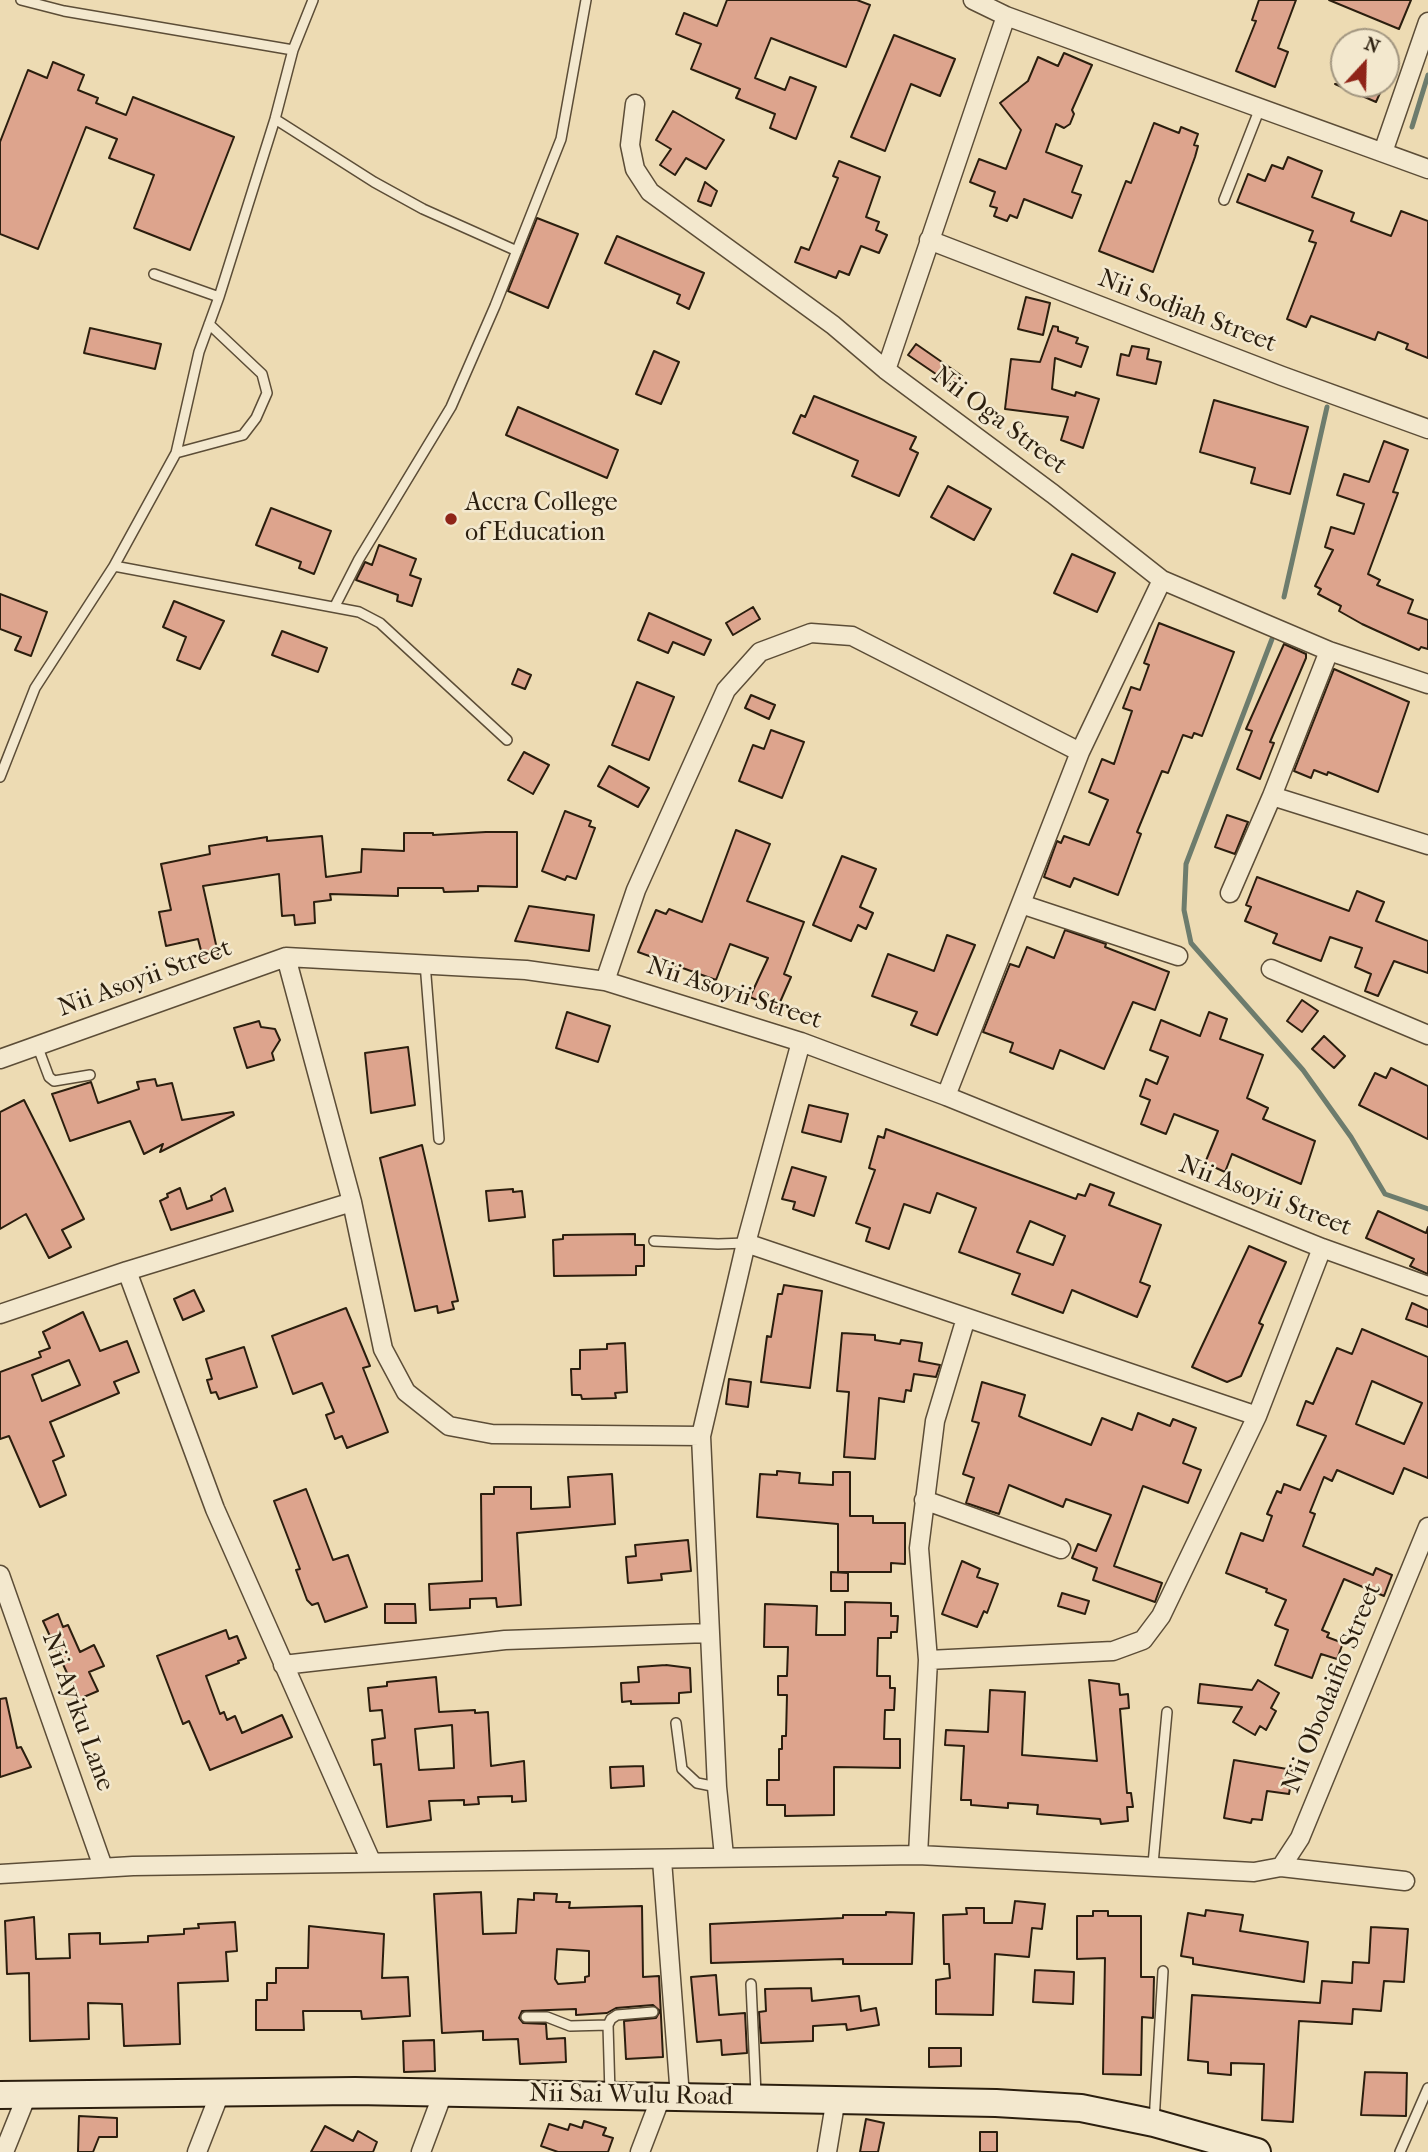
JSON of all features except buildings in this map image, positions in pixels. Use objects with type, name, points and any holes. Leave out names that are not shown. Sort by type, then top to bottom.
[{"type":"street","points":[[973,0],[1006,16],[1428,169]]},
{"type":"street","points":[[886,370],[1006,16]]},
{"type":"street","points":[[1382,152],[1428,22]]},
{"type":"street","name":"Nii Oga Street","points":[[635,104],[630,145],[635,169],[650,192],[834,325],[886,370],[1054,494],[1162,580],[1329,651],[1428,684]]},
{"type":"street","name":"Nii Sodjah Street","points":[[929,240],[1282,376],[1428,429]]},
{"type":"street","points":[[946,1096],[1080,752],[1162,580]]},
{"type":"street","points":[[605,981],[636,890],[726,690],[760,652],[811,633],[852,636],[1080,752]]},
{"type":"street","points":[[1230,893],[1272,796],[1329,651]]},
{"type":"street","points":[[1272,796],[1428,845]]},
{"type":"street","points":[[1021,904],[1178,956]]},
{"type":"street","points":[[286,957],[352,1202],[383,1349],[406,1392],[449,1426],[492,1434],[701,1436]]},
{"type":"street","name":"Nii Asoyii Street","points":[[0,1059],[286,957],[526,970],[605,981],[801,1042],[946,1096],[1322,1248],[1428,1286]]},
{"type":"street","points":[[1270,969],[1428,1035]]},
{"type":"street","points":[[724,1856],[717,1787],[701,1436],[746,1242],[801,1042]]},
{"type":"street","points":[[0,1314],[127,1270],[352,1202]]},
{"type":"street","points":[[746,1242],[1257,1416]]},
{"type":"street","points":[[928,1660],[1113,1651],[1143,1640],[1161,1616],[1257,1416],[1322,1248]]},
{"type":"street","points":[[127,1270],[215,1509],[371,1861]]},
{"type":"street","points":[[918,1855],[928,1660],[919,1548],[935,1420],[966,1318]]},
{"type":"street","points":[[924,1500],[1061,1549]]},
{"type":"street","name":"Nii Obodaifio Street","points":[[1281,1867],[1300,1838],[1428,1527]]},
{"type":"street","name":"Nii Ayiku Lane","points":[[0,1575],[103,1867]]},
{"type":"street","points":[[283,1665],[330,1657],[505,1640],[709,1633]]},
{"type":"street","points":[[0,1874],[103,1867],[371,1861],[662,1860],[724,1856],[918,1855],[1153,1864],[1254,1872],[1281,1867],[1405,1881]]},
{"type":"street","points":[[640,2152],[670,2097],[662,1860]]},
{"type":"street","points":[[197,2152],[220,2093]]},
{"type":"street","points":[[421,2152],[443,2093]]},
{"type":"street","name":"Nii Sai Wulu Road","points":[[0,2095],[443,2093],[836,2098],[1080,2108],[1154,2123],[1256,2152]]},
{"type":"street","points":[[4,2152],[27,2095]]},
{"type":"street","points":[[827,2152],[836,2098]]},
{"type":"lane","points":[[20,0],[64,11],[293,50]]},
{"type":"lane","points":[[0,777],[35,688],[114,566],[176,453],[199,352],[275,120],[293,50],[313,0]]},
{"type":"lane","points":[[335,606],[359,559],[451,407],[517,251],[561,138],[586,0]]},
{"type":"lane","points":[[1224,201],[1259,108]]},
{"type":"lane","points":[[275,120],[374,182],[423,209],[517,251]]},
{"type":"lane","points":[[154,274],[219,297]]},
{"type":"lane","points":[[176,453],[243,435],[256,418],[267,393],[262,374],[209,324]]},
{"type":"lane","points":[[114,566],[335,606],[380,623],[507,740]]},
{"type":"lane","points":[[425,963],[439,1139]]},
{"type":"lane","points":[[37,1045],[49,1077],[54,1081],[90,1075]]},
{"type":"lane","points":[[654,1241],[746,1242]]},
{"type":"lane","points":[[1153,1864],[1167,1712]]},
{"type":"lane","points":[[676,1723],[682,1769],[697,1783],[717,1787]]},
{"type":"lane","points":[[1154,2123],[1163,1971]]},
{"type":"lane","points":[[751,1984],[756,2098]]},
{"type":"lane","points":[[610,2096],[608,2025],[617,2015],[653,2012]]},
{"type":"lane","points":[[526,2017],[547,2017],[569,2026],[608,2025]]},
{"type":"lane","points":[[1400,2152],[1428,2088]]},
{"type":"waterway","points":[[1412,127],[1428,75]]},
{"type":"waterway","points":[[1284,597],[1327,407]]},
{"type":"waterway","points":[[1272,639],[1186,864],[1184,910],[1191,943],[1303,1070],[1351,1137],[1385,1194],[1428,1209]]},
{"type":"place","name":"Accra College of Education","points":[[451,519]]}]
